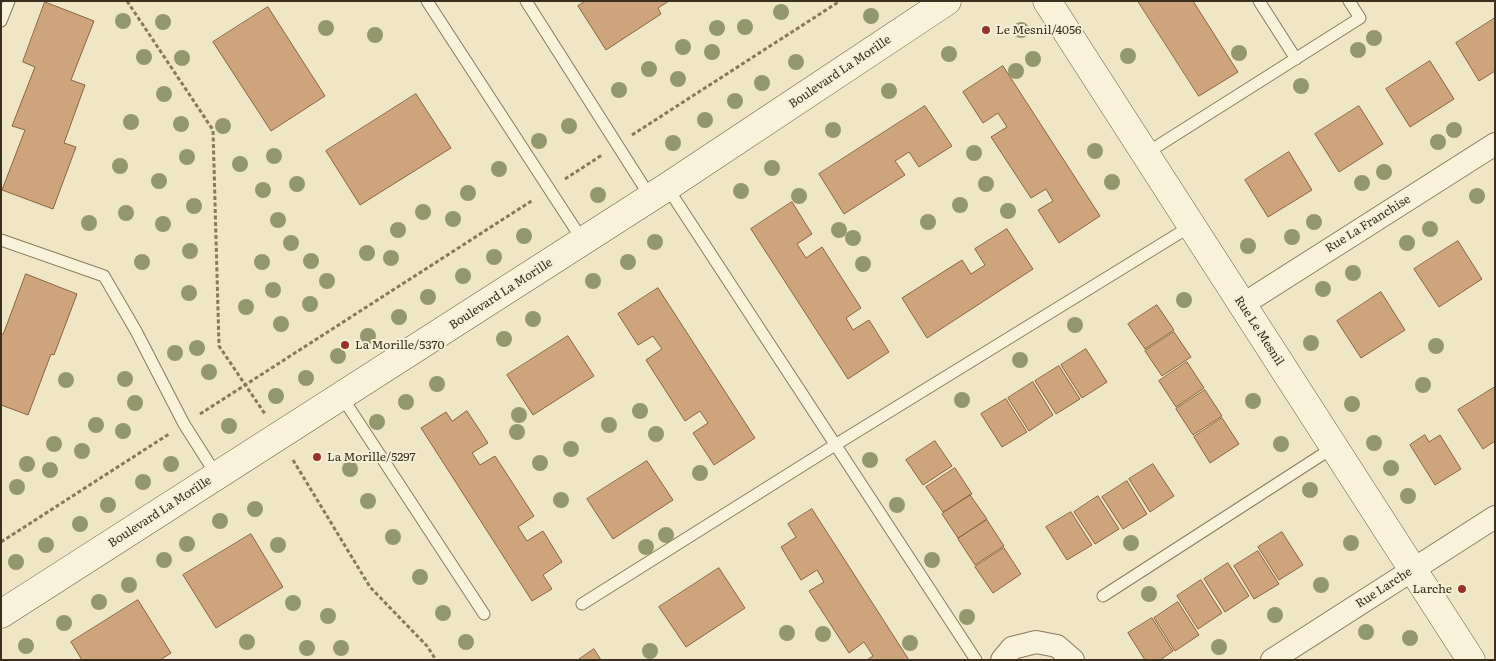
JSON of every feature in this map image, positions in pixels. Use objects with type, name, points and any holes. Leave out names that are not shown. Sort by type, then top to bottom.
[{"type":"street","name":"Boulevard La Morille","points":[[1,614],[659,193],[947,1]]},
{"type":"street","name":"Rue Le Mesnil","points":[[1047,1],[1471,660]]},
{"type":"street","name":"Rue La Franchise","points":[[1242,304],[1495,144]]},
{"type":"street","name":"Rue Larche","points":[[1272,660],[1495,517]]},
{"type":"street","points":[[1002,660],[1012,648],[1036,642],[1057,646],[1073,660]]},
{"type":"lane","points":[[1,21],[9,1]]},
{"type":"lane","points":[[427,1],[583,241]]},
{"type":"lane","points":[[526,1],[617,145],[659,193],[835,445],[976,660]]},
{"type":"lane","points":[[1260,1],[1296,59]]},
{"type":"lane","points":[[1145,154],[1360,18],[1349,1]]},
{"type":"lane","points":[[582,604],[1190,226]]},
{"type":"lane","points":[[1,240],[104,276],[136,331],[184,424],[217,476]]},
{"type":"lane","points":[[342,397],[484,614]]},
{"type":"lane","points":[[1103,596],[1334,447]]},
{"type":"path","points":[[127,1],[213,130],[218,346],[246,385],[370,587],[427,646],[436,660]]},
{"type":"path","points":[[1,542],[840,1]]},
{"type":"building","points":[[586,1],[669,1],[658,8],[661,14],[606,50],[578,6]]},
{"type":"building","points":[[1138,1],[1193,1],[1238,72],[1199,96]]},
{"type":"building","points":[[45,2],[94,21],[71,80],[85,85],[64,143],[76,147],[53,209],[2,190],[25,130],[12,126],[35,67],[23,62]]},
{"type":"building","points":[[268,7],[325,96],[271,131],[213,42]]},
{"type":"building","points":[[1495,18],[1495,71],[1479,81],[1456,43]]},
{"type":"building","points":[[1430,61],[1454,99],[1410,127],[1386,89]]},
{"type":"building","points":[[1003,66],[1100,216],[1059,243],[1038,210],[1053,201],[1046,189],[1031,198],[991,137],[1007,127],[998,113],[983,123],[963,92]]},
{"type":"building","points":[[416,94],[451,148],[360,205],[326,151]]},
{"type":"building","points":[[925,106],[952,146],[919,167],[909,152],[895,161],[905,175],[844,214],[819,174]]},
{"type":"building","points":[[1359,106],[1383,144],[1339,172],[1315,134]]},
{"type":"building","points":[[1289,152],[1312,190],[1268,217],[1245,180]]},
{"type":"building","points":[[792,202],[812,234],[797,244],[806,258],[822,247],[861,308],[846,318],[853,330],[869,320],[889,352],[848,379],[751,229]]},
{"type":"building","points":[[1007,229],[1033,269],[927,338],[902,298],[962,260],[971,274],[985,265],[975,249]]},
{"type":"building","points":[[1458,241],[1482,279],[1439,307],[1414,269]]},
{"type":"building","points":[[26,274],[77,294],[54,355],[51,354],[28,415],[1,405],[1,334],[3,334]]},
{"type":"building","points":[[658,288],[755,438],[714,465],[693,433],[708,423],[700,411],[685,421],[646,360],[662,349],[653,336],[638,345],[618,314]]},
{"type":"building","points":[[1381,292],[1405,330],[1361,358],[1337,321]]},
{"type":"building","points":[[1157,305],[1174,330],[1145,349],[1128,324]]},
{"type":"building","points":[[1174,332],[1191,357],[1162,376],[1145,351]]},
{"type":"building","points":[[568,336],[594,376],[533,415],[507,375]]},
{"type":"building","points":[[1086,349],[1107,382],[1082,398],[1061,365]]},
{"type":"building","points":[[1187,362],[1204,388],[1176,407],[1159,381]]},
{"type":"building","points":[[1059,366],[1080,399],[1056,414],[1035,381]]},
{"type":"building","points":[[1033,382],[1053,415],[1029,431],[1008,398]]},
{"type":"building","points":[[1495,387],[1495,441],[1483,449],[1458,410]]},
{"type":"building","points":[[1205,390],[1222,416],[1193,435],[1176,409]]},
{"type":"building","points":[[1006,399],[1027,432],[1002,447],[981,414]]},
{"type":"building","points":[[467,411],[488,443],[472,453],[480,465],[495,456],[534,516],[518,527],[527,541],[543,531],[562,562],[543,575],[552,589],[532,601],[421,428],[446,412],[452,421]]},
{"type":"building","points":[[1222,418],[1239,444],[1210,463],[1194,437]]},
{"type":"building","points":[[1425,435],[1429,442],[1440,435],[1461,469],[1435,485],[1410,445]]},
{"type":"building","points":[[935,441],[952,466],[923,485],[906,460]]},
{"type":"building","points":[[647,461],[673,500],[613,539],[587,499]]},
{"type":"building","points":[[1153,464],[1174,496],[1150,512],[1129,479]]},
{"type":"building","points":[[955,468],[972,494],[943,512],[926,487]]},
{"type":"building","points":[[1127,481],[1147,514],[1123,529],[1102,497]]},
{"type":"building","points":[[970,495],[987,519],[958,538],[942,514]]},
{"type":"building","points":[[1098,496],[1119,529],[1095,544],[1074,512]]},
{"type":"building","points":[[812,509],[909,660],[867,660],[873,656],[864,642],[849,653],[809,591],[824,582],[817,570],[801,580],[781,547],[796,537],[788,524]]},
{"type":"building","points":[[1071,512],[1092,545],[1067,560],[1046,527]]},
{"type":"building","points":[[987,520],[1004,546],[975,565],[958,539]]},
{"type":"building","points":[[1282,532],[1303,565],[1279,580],[1258,547]]},
{"type":"building","points":[[251,534],[283,587],[216,628],[183,575]]},
{"type":"building","points":[[1004,548],[1021,574],[993,593],[975,567]]},
{"type":"building","points":[[1258,551],[1279,584],[1254,599],[1234,566]]},
{"type":"building","points":[[1228,563],[1249,596],[1225,612],[1204,579]]},
{"type":"building","points":[[719,568],[745,608],[686,647],[659,607]]},
{"type":"building","points":[[1201,580],[1222,613],[1198,629],[1177,596]]},
{"type":"building","points":[[138,600],[171,653],[160,660],[82,660],[71,642]]},
{"type":"building","points":[[1178,602],[1199,635],[1175,651],[1154,618]]},
{"type":"building","points":[[1152,618],[1173,651],[1160,660],[1145,660],[1128,633]]},
{"type":"building","points":[[594,649],[601,660],[578,660]]},
{"type":"place","name":"Le Mesnil/4056","points":[[986,30]]},
{"type":"place","name":"La Morille/5370","points":[[345,345]]},
{"type":"place","name":"La Morille/5297","points":[[317,457]]},
{"type":"place","name":"Larche","points":[[1462,589]]}]
